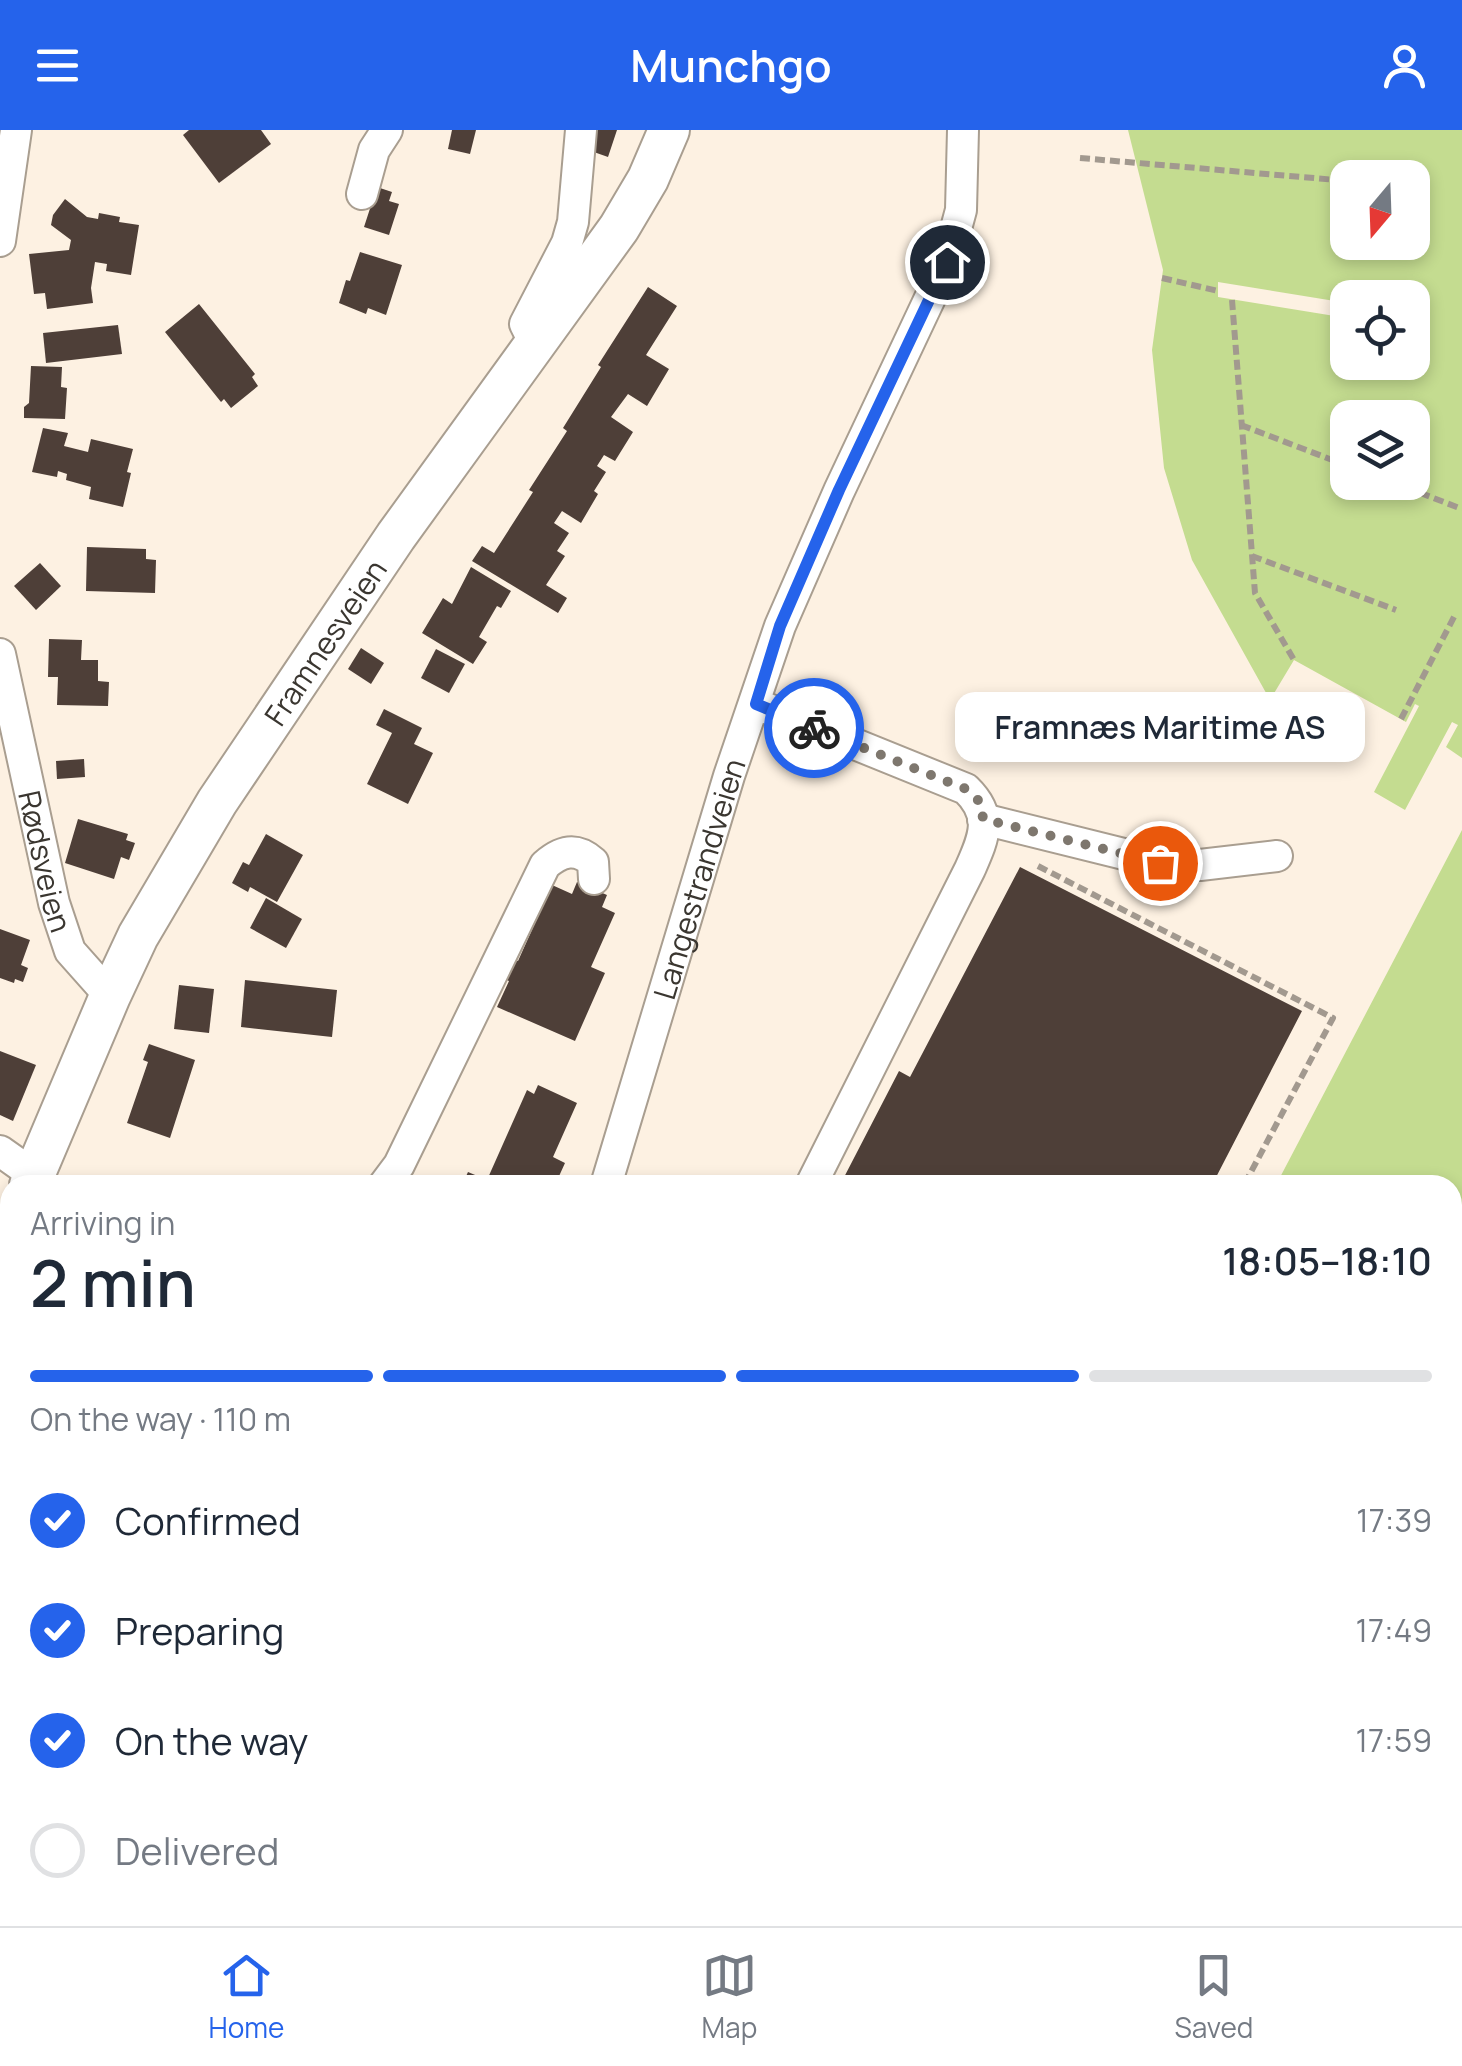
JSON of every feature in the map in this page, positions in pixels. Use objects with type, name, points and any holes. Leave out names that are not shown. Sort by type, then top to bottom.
[{"type":"main road","name":"Framnesveien","points":[[34,1175],[138,936],[217,802],[396,536],[619,228],[648,179],[669,130]]},
{"type":"street","points":[[0,242],[16,130]]},
{"type":"street","points":[[362,194],[374,150],[387,130]]},
{"type":"street","points":[[535,344],[525,324],[567,243],[573,222],[581,130]]},
{"type":"street","name":"Langestrandveien","points":[[609,1175],[717,813],[780,626],[839,490],[947,262],[961,210],[963,130]]},
{"type":"street","name":"Rødsveien","points":[[0,654],[54,903],[70,952],[110,996]]},
{"type":"street","points":[[756,704],[966,789],[981,803],[984,838],[816,1175]]},
{"type":"street","points":[[983,819],[1160,863],[1200,865],[1277,856]]},
{"type":"street","points":[[392,1175],[546,864],[561,853],[574,852],[593,862],[594,879]]},
{"type":"street","points":[[0,1151],[26,1175]]},
{"type":"path","points":[[1080,158],[1330,179]]},
{"type":"path","points":[[1162,278],[1218,291]]},
{"type":"path","points":[[1232,300],[1255,593],[1294,660]]},
{"type":"path","points":[[1240,425],[1330,459]]},
{"type":"path","points":[[1430,497],[1462,509]]},
{"type":"path","points":[[1252,556],[1396,610]]},
{"type":"path","points":[[1401,719],[1455,615]]},
{"type":"path","points":[[1036,865],[1333,1018],[1249,1175]]},
{"type":"shaded area","points":[[1128,130],[1462,130],[1462,758],[1446,747],[1458,725],[1452,722],[1405,810],[1374,792],[1419,706],[1415,704],[1406,722],[1294,660],[1270,700],[1192,560],[1164,468],[1152,350],[1163,270]]},
{"type":"shaded area","points":[[1462,830],[1462,1175],[1281,1175]]},
{"type":"pier","points":[[1218,282],[1330,300],[1330,315],[1218,297]]},
{"type":"building","points":[[189,130],[261,130],[271,144],[219,183],[183,135]]},
{"type":"building","points":[[452,130],[476,130],[470,154],[448,149]]},
{"type":"building","points":[[593,130],[617,130],[608,157],[591,151]]},
{"type":"building","points":[[377,187],[392,192],[389,201],[399,204],[389,235],[364,227]]},
{"type":"building","points":[[65,199],[87,217],[98,219],[99,213],[139,225],[131,275],[106,271],[107,264],[95,262],[93,303],[47,309],[45,293],[34,294],[29,254],[69,250],[71,240],[51,225]]},
{"type":"building","points":[[360,252],[402,265],[386,315],[368,308],[366,314],[339,303]]},
{"type":"building","points":[[648,287],[677,306],[646,355],[669,369],[647,406],[628,394],[611,417],[633,432],[615,461],[604,455],[597,466],[606,472],[581,523],[562,511],[554,523],[569,533],[557,551],[565,556],[546,585],[567,598],[558,613],[472,561],[482,546],[494,553],[567,431],[563,428],[601,367],[598,365]]},
{"type":"building","points":[[199,304],[255,374],[252,377],[258,386],[231,408],[224,399],[221,402],[165,332]]},
{"type":"building","points":[[118,325],[122,354],[46,363],[43,333]]},
{"type":"building","points":[[31,366],[62,367],[61,387],[67,388],[65,419],[24,418]]},
{"type":"building","points":[[43,428],[68,433],[64,446],[88,452],[91,439],[133,449],[123,507],[89,499],[91,487],[66,480],[67,474],[58,471],[57,477],[32,472]]},
{"type":"building","points":[[87,547],[146,549],[146,559],[156,560],[155,593],[86,591]]},
{"type":"building","points":[[40,563],[61,586],[36,610],[14,586]]},
{"type":"building","points":[[471,567],[511,591],[479,637],[487,642],[473,664],[422,633],[443,598],[452,604]]},
{"type":"building","points":[[49,639],[82,640],[81,660],[98,660],[98,681],[109,682],[108,706],[57,705],[58,677],[48,677]]},
{"type":"building","points":[[361,648],[384,663],[371,684],[348,669]]},
{"type":"building","points":[[436,649],[465,664],[449,693],[421,678]]},
{"type":"building","points":[[384,709],[422,728],[414,744],[433,753],[408,804],[367,784],[392,733],[376,725]]},
{"type":"building","points":[[84,759],[85,777],[57,779],[56,761]]},
{"type":"building","points":[[78,819],[128,834],[126,840],[135,843],[129,860],[121,857],[114,879],[65,863]]},
{"type":"building","points":[[266,834],[303,855],[277,902],[250,887],[248,892],[232,883],[243,862],[249,865]]},
{"type":"building","points":[[1020,867],[1302,1011],[1217,1175],[845,1175],[899,1071],[910,1077]]},
{"type":"building","points":[[577,882],[607,895],[602,907],[615,913],[591,967],[605,973],[575,1041],[497,1007],[509,981],[504,979],[513,959],[518,961],[552,885],[572,894]]},
{"type":"building","points":[[266,898],[302,919],[286,948],[250,928]]},
{"type":"building","points":[[0,929],[30,940],[21,965],[28,968],[23,982],[0,978]]},
{"type":"building","points":[[245,980],[337,990],[332,1037],[241,1027]]},
{"type":"building","points":[[179,985],[214,989],[209,1033],[174,1029]]},
{"type":"building","points":[[149,1044],[195,1060],[170,1138],[127,1123],[148,1062],[143,1060]]},
{"type":"building","points":[[0,1051],[36,1065],[13,1121],[0,1115]]},
{"type":"building","points":[[538,1085],[577,1103],[553,1157],[565,1163],[560,1175],[489,1175],[527,1090],[534,1094]]},
{"type":"way so far","points":[[814,728],[966,789],[981,803],[983,819],[1160,863]]},
{"type":"place","name":"Framnæs Maritime AS","points":[[1160,863]]},
{"type":"route","points":[[814,728],[756,704],[780,626],[839,490],[947,262]]}]
